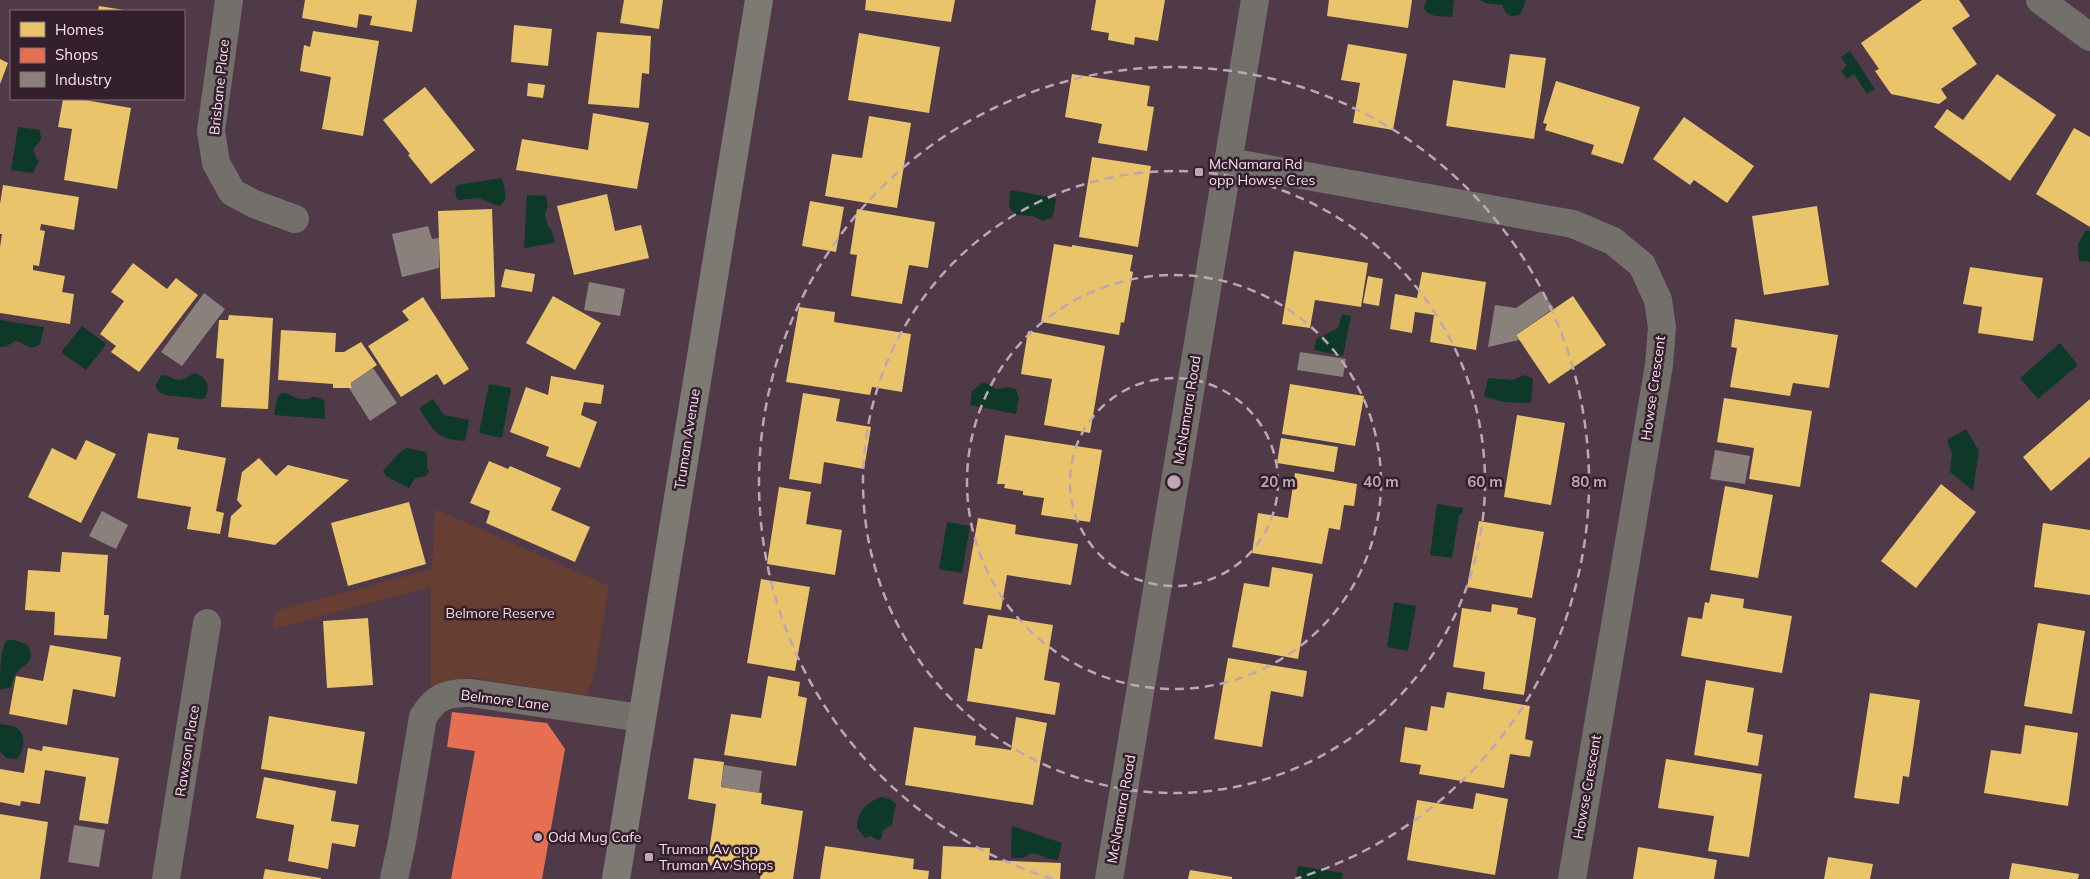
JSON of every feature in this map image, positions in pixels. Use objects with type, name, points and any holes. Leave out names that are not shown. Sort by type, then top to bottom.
[{"type":"street","name":"Brisbane Place","points":[[229,0],[211,131],[216,163],[232,192],[254,204],[295,219]]},
{"type":"street","name":"Truman Avenue","points":[[616,879],[759,0]]},
{"type":"street","name":"McNamara Road","points":[[1109,879],[1255,0]]},
{"type":"street","points":[[2040,0],[2090,37]]},
{"type":"street","name":"Howse Crescent","points":[[1229,162],[1573,224],[1613,241],[1642,265],[1658,300],[1662,327],[1659,365],[1572,879]]},
{"type":"street","name":"Rawson Place","points":[[166,879],[207,623]]},
{"type":"street","name":"Belmore Lane","points":[[394,879],[423,717],[429,706],[444,696],[457,693],[471,693],[641,718]]},
{"type":"green space","name":"Belmore Reserve","points":[[435,509],[609,586],[594,676],[587,694],[572,694],[470,677],[452,681],[431,691],[431,587],[273,629],[275,611],[432,569]]},
{"type":"shaded area","points":[[1427,0],[1454,0],[1452,17],[1435,16],[1428,13],[1424,7]]},
{"type":"shaded area","points":[[1480,0],[1526,0],[1520,15],[1511,16],[1506,13],[1502,5],[1485,3]]},
{"type":"shaded area","points":[[1850,51],[1875,89],[1867,94],[1854,74],[1847,79],[1841,71],[1847,66],[1841,57]]},
{"type":"shaded area","points":[[18,127],[40,130],[41,140],[33,149],[39,161],[33,173],[11,170]]},
{"type":"shaded area","points":[[501,178],[506,198],[501,205],[498,206],[479,198],[458,200],[456,197],[455,188],[458,185]]},
{"type":"shaded area","points":[[1010,190],[1056,198],[1053,217],[1043,221],[1032,216],[1016,215],[1009,207]]},
{"type":"shaded area","points":[[527,195],[546,196],[548,206],[545,214],[555,243],[524,248]]},
{"type":"shaded area","points":[[2086,230],[2090,231],[2090,262],[2079,261],[2078,244]]},
{"type":"shaded area","points":[[1342,314],[1351,316],[1343,356],[1314,350],[1316,339],[1338,328]]},
{"type":"shaded area","points":[[0,320],[44,327],[40,344],[30,347],[15,341],[7,346],[0,347]]},
{"type":"shaded area","points":[[82,326],[105,343],[105,346],[86,370],[62,353]]},
{"type":"shaded area","points":[[2060,343],[2078,365],[2038,399],[2020,378]]},
{"type":"shaded area","points":[[195,373],[207,383],[208,390],[205,398],[165,395],[159,392],[155,386],[161,376],[164,375],[180,380]]},
{"type":"shaded area","points":[[1525,375],[1533,379],[1531,403],[1503,402],[1484,396],[1488,378],[1512,380]]},
{"type":"shaded area","points":[[982,383],[986,383],[996,389],[1009,387],[1016,389],[1019,398],[1016,414],[970,405],[972,391]]},
{"type":"shaded area","points":[[489,384],[511,388],[502,438],[479,433]]},
{"type":"shaded area","points":[[282,393],[287,393],[301,399],[315,397],[324,400],[325,419],[274,415],[277,398]]},
{"type":"shaded area","points":[[433,399],[444,415],[469,420],[465,441],[442,436],[432,428],[419,408]]},
{"type":"shaded area","points":[[1966,429],[1979,451],[1973,491],[1950,472],[1952,453],[1947,440]]},
{"type":"shaded area","points":[[406,448],[427,452],[427,468],[429,471],[426,476],[415,478],[409,488],[386,476],[383,471]]},
{"type":"shaded area","points":[[1437,504],[1463,508],[1462,514],[1459,515],[1452,558],[1430,555]]},
{"type":"shaded area","points":[[947,522],[970,526],[962,573],[939,569]]},
{"type":"shaded area","points":[[1394,602],[1416,606],[1408,651],[1387,647]]},
{"type":"shaded area","points":[[7,640],[15,640],[28,645],[31,657],[15,675],[11,687],[0,690],[2,656]]},
{"type":"shaded area","points":[[0,724],[17,728],[23,737],[21,753],[17,759],[6,758],[0,751]]},
{"type":"shaded area","points":[[881,797],[890,799],[896,804],[892,825],[883,830],[882,838],[878,840],[870,836],[865,838],[857,828],[858,818],[867,805]]},
{"type":"shaded area","points":[[1012,826],[1062,843],[1058,860],[1037,854],[1030,854],[1023,858],[1011,858]]},
{"type":"shaded area","points":[[1298,866],[1343,873],[1342,879],[1296,879]]},
{"type":"building: Homes","points":[[305,0],[417,0],[412,32],[370,25],[372,16],[359,14],[357,28],[302,18]]},
{"type":"building: Homes","points":[[624,0],[663,0],[659,29],[620,23]]},
{"type":"building: Homes","points":[[866,0],[955,0],[951,22],[865,10]]},
{"type":"building: Homes","points":[[1096,0],[1165,0],[1158,41],[1135,37],[1134,45],[1108,40],[1109,33],[1091,30]]},
{"type":"building: Homes","points":[[1329,0],[1412,0],[1408,28],[1327,16]]},
{"type":"building: Homes","points":[[1922,0],[1959,0],[1970,16],[1952,28],[1977,64],[1941,89],[1947,98],[1939,104],[1891,94],[1875,71],[1879,69],[1861,43]]},
{"type":"building: Homes","points":[[99,6],[124,10],[98,10]]},
{"type":"building: Homes","points":[[514,25],[552,29],[548,66],[511,62]]},
{"type":"building: Homes","points":[[313,31],[379,41],[363,136],[322,129],[331,77],[300,71],[304,45],[310,47]]},
{"type":"building: Homes","points":[[597,32],[651,36],[649,74],[642,73],[639,108],[588,104]]},
{"type":"building: Homes","points":[[859,33],[940,47],[929,113],[848,100]]},
{"type":"building: Homes","points":[[1348,44],[1407,54],[1393,130],[1353,123],[1360,83],[1341,80]]},
{"type":"building: Homes","points":[[1510,54],[1546,58],[1534,139],[1446,126],[1453,80],[1505,88]]},
{"type":"building: Homes","points":[[0,59],[8,63],[0,84]]},
{"type":"building: Homes","points":[[1072,74],[1150,86],[1147,106],[1154,107],[1147,151],[1098,143],[1102,124],[1065,117]]},
{"type":"building: Homes","points":[[1997,74],[2056,115],[2010,181],[1934,127],[1947,109],[1963,120]]},
{"type":"building: Homes","points":[[1556,81],[1640,107],[1623,164],[1591,154],[1594,145],[1545,130],[1547,124],[1543,123]]},
{"type":"building: Homes","points":[[528,83],[545,85],[543,98],[527,96]]},
{"type":"building: Homes","points":[[425,87],[475,150],[431,184],[383,120]]},
{"type":"building: Homes","points":[[63,100],[85,100],[131,108],[117,189],[64,180],[72,129],[58,127]]},
{"type":"building: Homes","points":[[593,113],[649,123],[637,189],[516,170],[522,139],[588,150]]},
{"type":"building: Homes","points":[[869,116],[911,123],[897,208],[825,196],[832,154],[862,158]]},
{"type":"building: Homes","points":[[1684,117],[1754,166],[1727,203],[1694,180],[1690,185],[1653,159]]},
{"type":"building: Homes","points":[[2074,128],[2090,137],[2090,227],[2036,194]]},
{"type":"building: Homes","points":[[1092,157],[1151,166],[1138,247],[1079,237]]},
{"type":"building: Homes","points":[[3,185],[79,197],[74,230],[41,224],[40,230],[45,231],[39,266],[33,265],[33,270],[65,276],[62,292],[74,294],[70,324],[0,313],[0,247],[2,234],[0,234],[0,204]]},
{"type":"building: Homes","points":[[607,194],[615,231],[641,225],[649,258],[574,275],[557,206]]},
{"type":"building: Homes","points":[[810,201],[844,207],[836,252],[802,246]]},
{"type":"building: Homes","points":[[1817,206],[1829,285],[1764,295],[1752,216]]},
{"type":"building: Homes","points":[[492,209],[495,297],[441,299],[438,211]]},
{"type":"building: Homes","points":[[857,209],[935,222],[928,268],[909,265],[902,304],[851,296],[857,255],[850,254]]},
{"type":"building: Homes","points":[[1054,244],[1133,255],[1130,271],[1133,272],[1124,323],[1121,322],[1119,335],[1041,322]]},
{"type":"building: Homes","points":[[1294,251],[1368,263],[1361,307],[1315,300],[1310,328],[1282,324]]},
{"type":"building: Homes","points":[[133,263],[167,289],[176,278],[198,295],[139,372],[111,352],[116,346],[100,334],[124,301],[111,292]]},
{"type":"building: Homes","points":[[1970,267],[2043,278],[2033,341],[1978,333],[1982,307],[1963,304]]},
{"type":"building: Homes","points":[[505,269],[535,274],[532,292],[501,287]]},
{"type":"building: Homes","points":[[1422,272],[1486,282],[1476,350],[1430,342],[1434,315],[1415,312],[1412,333],[1390,329],[1395,294],[1417,298]]},
{"type":"building: Homes","points":[[1368,276],[1383,279],[1379,306],[1363,303]]},
{"type":"building: Homes","points":[[553,296],[601,323],[575,370],[526,343]]},
{"type":"building: Homes","points":[[1573,296],[1606,345],[1549,384],[1516,335]]},
{"type":"building: Homes","points":[[423,297],[469,369],[444,385],[437,374],[401,397],[368,346],[409,320],[402,311]]},
{"type":"building: Homes","points":[[799,307],[835,312],[834,322],[911,334],[902,392],[872,387],[870,395],[786,382]]},
{"type":"building: Homes","points":[[229,315],[273,318],[268,409],[221,407],[224,359],[216,358],[219,320],[228,320]]},
{"type":"building: Homes","points":[[1735,319],[1838,335],[1829,388],[1793,383],[1790,396],[1730,387],[1737,348],[1731,347]]},
{"type":"building: Homes","points":[[281,330],[336,333],[335,352],[344,352],[361,342],[377,365],[351,383],[352,388],[333,388],[333,384],[278,380]]},
{"type":"building: Homes","points":[[1028,331],[1105,346],[1090,433],[1044,425],[1052,379],[1021,374]]},
{"type":"building: Homes","points":[[551,376],[604,385],[601,404],[584,402],[581,415],[597,422],[580,468],[546,456],[549,447],[510,432],[526,387],[548,395]]},
{"type":"building: Homes","points":[[1290,384],[1364,396],[1355,446],[1282,434]]},
{"type":"building: Homes","points":[[803,393],[840,399],[836,421],[871,427],[864,469],[824,462],[821,484],[789,479]]},
{"type":"building: Homes","points":[[1724,398],[1812,411],[1800,487],[1749,479],[1754,448],[1717,442]]},
{"type":"building: Homes","points":[[2090,399],[2090,457],[2051,491],[2023,457]]},
{"type":"building: Homes","points":[[1517,415],[1565,423],[1551,505],[1504,497]]},
{"type":"building: Homes","points":[[148,433],[179,438],[177,449],[226,458],[216,511],[224,513],[220,534],[187,529],[191,507],[137,498]]},
{"type":"building: Homes","points":[[1005,435],[1102,450],[1090,522],[1041,515],[1044,498],[1023,495],[1023,491],[1004,488],[1005,484],[997,484]]},
{"type":"building: Homes","points":[[1281,438],[1338,447],[1334,472],[1277,463]]},
{"type":"building: Homes","points":[[86,440],[116,454],[81,523],[28,497],[52,448],[76,460]]},
{"type":"building: Homes","points":[[259,458],[276,476],[288,465],[349,480],[275,545],[228,537],[231,516],[242,506],[237,500],[242,472]]},
{"type":"building: Homes","points":[[489,461],[508,469],[510,466],[561,488],[551,510],[590,527],[575,562],[486,523],[490,511],[470,503]]},
{"type":"building: Homes","points":[[1295,473],[1357,484],[1354,506],[1344,505],[1340,530],[1329,528],[1322,564],[1252,553],[1258,513],[1288,518]]},
{"type":"building: Homes","points":[[1941,484],[1976,512],[1916,588],[1881,561]]},
{"type":"building: Homes","points":[[1725,486],[1773,495],[1758,578],[1710,570]]},
{"type":"building: Homes","points":[[779,487],[811,492],[806,524],[842,530],[835,575],[767,564]]},
{"type":"building: Homes","points":[[409,502],[426,564],[348,586],[331,523]]},
{"type":"building: Homes","points":[[978,518],[1016,525],[1015,534],[1078,544],[1071,585],[1007,575],[1001,610],[963,604]]},
{"type":"building: Homes","points":[[1479,521],[1544,532],[1532,598],[1467,587]]},
{"type":"building: Homes","points":[[2043,523],[2090,530],[2090,595],[2034,587]]},
{"type":"building: Homes","points":[[62,552],[108,555],[104,615],[109,615],[107,639],[54,635],[55,612],[25,610],[28,570],[60,572]]},
{"type":"building: Homes","points":[[1272,567],[1313,574],[1298,659],[1232,647],[1244,583],[1269,587]]},
{"type":"building: Homes","points":[[761,579],[810,587],[795,671],[747,663]]},
{"type":"building: Homes","points":[[1711,594],[1744,599],[1743,608],[1792,616],[1782,673],[1681,656],[1688,617],[1702,619],[1705,602],[1709,603]]},
{"type":"building: Homes","points":[[1492,604],[1518,608],[1517,614],[1536,618],[1524,695],[1483,689],[1485,672],[1453,667],[1462,608],[1491,612]]},
{"type":"building: Homes","points":[[988,615],[1053,625],[1044,680],[1060,683],[1055,715],[967,701],[975,648],[982,649]]},
{"type":"building: Homes","points":[[368,618],[373,685],[327,688],[323,621]]},
{"type":"building: Homes","points":[[2038,623],[2085,631],[2072,714],[2024,706]]},
{"type":"building: Homes","points":[[50,645],[121,657],[115,697],[73,689],[67,725],[9,714],[16,676],[43,681]]},
{"type":"building: Homes","points":[[1228,658],[1307,671],[1303,697],[1271,691],[1262,747],[1214,739]]},
{"type":"building: Homes","points":[[768,676],[800,682],[798,696],[807,698],[796,766],[724,755],[731,714],[761,718]]},
{"type":"building: Homes","points":[[1706,680],[1754,688],[1747,732],[1763,735],[1758,766],[1694,755]]},
{"type":"building: Homes","points":[[1447,692],[1530,706],[1525,739],[1533,741],[1530,757],[1510,754],[1504,788],[1419,774],[1421,765],[1400,762],[1405,727],[1427,731],[1431,706],[1444,708]]},
{"type":"building: Homes","points":[[1870,693],[1920,700],[1909,777],[1903,776],[1899,804],[1854,798]]},
{"type":"building: Homes","points":[[269,716],[365,732],[357,784],[261,769]]},
{"type":"building: Homes","points":[[1016,717],[1047,723],[1033,805],[905,785],[914,727],[976,736],[975,745],[1011,750]]},
{"type":"building: Homes","points":[[2025,725],[2078,733],[2068,806],[1984,793],[1991,750],[2021,754]]},
{"type":"building: Homes","points":[[43,746],[119,758],[108,824],[79,820],[86,777],[45,770],[40,804],[21,801],[20,806],[0,802],[0,769],[24,773],[28,748],[42,751]]},
{"type":"building: Homes","points":[[694,758],[724,762],[721,787],[762,793],[761,804],[803,811],[793,879],[760,879],[761,873],[707,865],[716,804],[688,799]]},
{"type":"building: Homes","points":[[1666,759],[1762,774],[1749,857],[1708,851],[1714,816],[1658,808]]},
{"type":"building: Homes","points":[[264,777],[336,791],[331,821],[359,825],[355,847],[332,843],[328,869],[288,861],[294,825],[256,818]]},
{"type":"building: Homes","points":[[1476,793],[1508,799],[1495,875],[1407,860],[1417,800],[1473,809]]},
{"type":"building: Homes","points":[[0,814],[48,822],[40,879],[0,879]]},
{"type":"building: Homes","points":[[825,846],[914,859],[913,869],[929,871],[928,879],[820,879]]},
{"type":"building: Homes","points":[[943,846],[990,848],[989,860],[1061,863],[1060,879],[941,879]]},
{"type":"building: Homes","points":[[1638,847],[1717,860],[1714,879],[1633,879]]},
{"type":"building: Homes","points":[[1828,857],[1873,864],[1870,879],[1824,879]]},
{"type":"building: Homes","points":[[2012,863],[2079,874],[2078,879],[2009,879]]},
{"type":"building: Homes","points":[[265,869],[321,878],[321,879],[263,879]]},
{"type":"building: Homes","points":[[1190,870],[1232,877],[1232,879],[1188,879]]},
{"type":"building: Shops","points":[[452,712],[547,723],[565,749],[542,879],[451,879],[475,751],[447,747]]},
{"type":"building: Industry","points":[[428,226],[432,239],[439,238],[439,268],[402,277],[392,234]]},
{"type":"building: Industry","points":[[589,282],[625,289],[620,316],[584,310]]},
{"type":"building: Industry","points":[[1541,291],[1554,308],[1516,335],[1519,340],[1488,347],[1495,305],[1516,308]]},
{"type":"building: Industry","points":[[204,293],[225,309],[182,366],[161,352]]},
{"type":"building: Industry","points":[[1300,352],[1346,359],[1343,377],[1297,370]]},
{"type":"building: Industry","points":[[373,368],[397,403],[370,421],[349,388],[352,388],[351,383]]},
{"type":"building: Industry","points":[[1715,450],[1750,456],[1745,484],[1710,479]]},
{"type":"building: Industry","points":[[102,511],[128,525],[116,549],[89,536]]},
{"type":"building: Industry","points":[[724,765],[762,771],[759,793],[721,787]]},
{"type":"building: Industry","points":[[74,825],[105,830],[99,867],[68,862]]},
{"type":"place","name":"McNamara Rd opp Howse Cres","points":[[1199,172]]},
{"type":"place","name":"Odd Mug Cafe","points":[[538,837]]},
{"type":"place","name":"Truman Av opp Truman Av Shops","points":[[649,857]]}]
